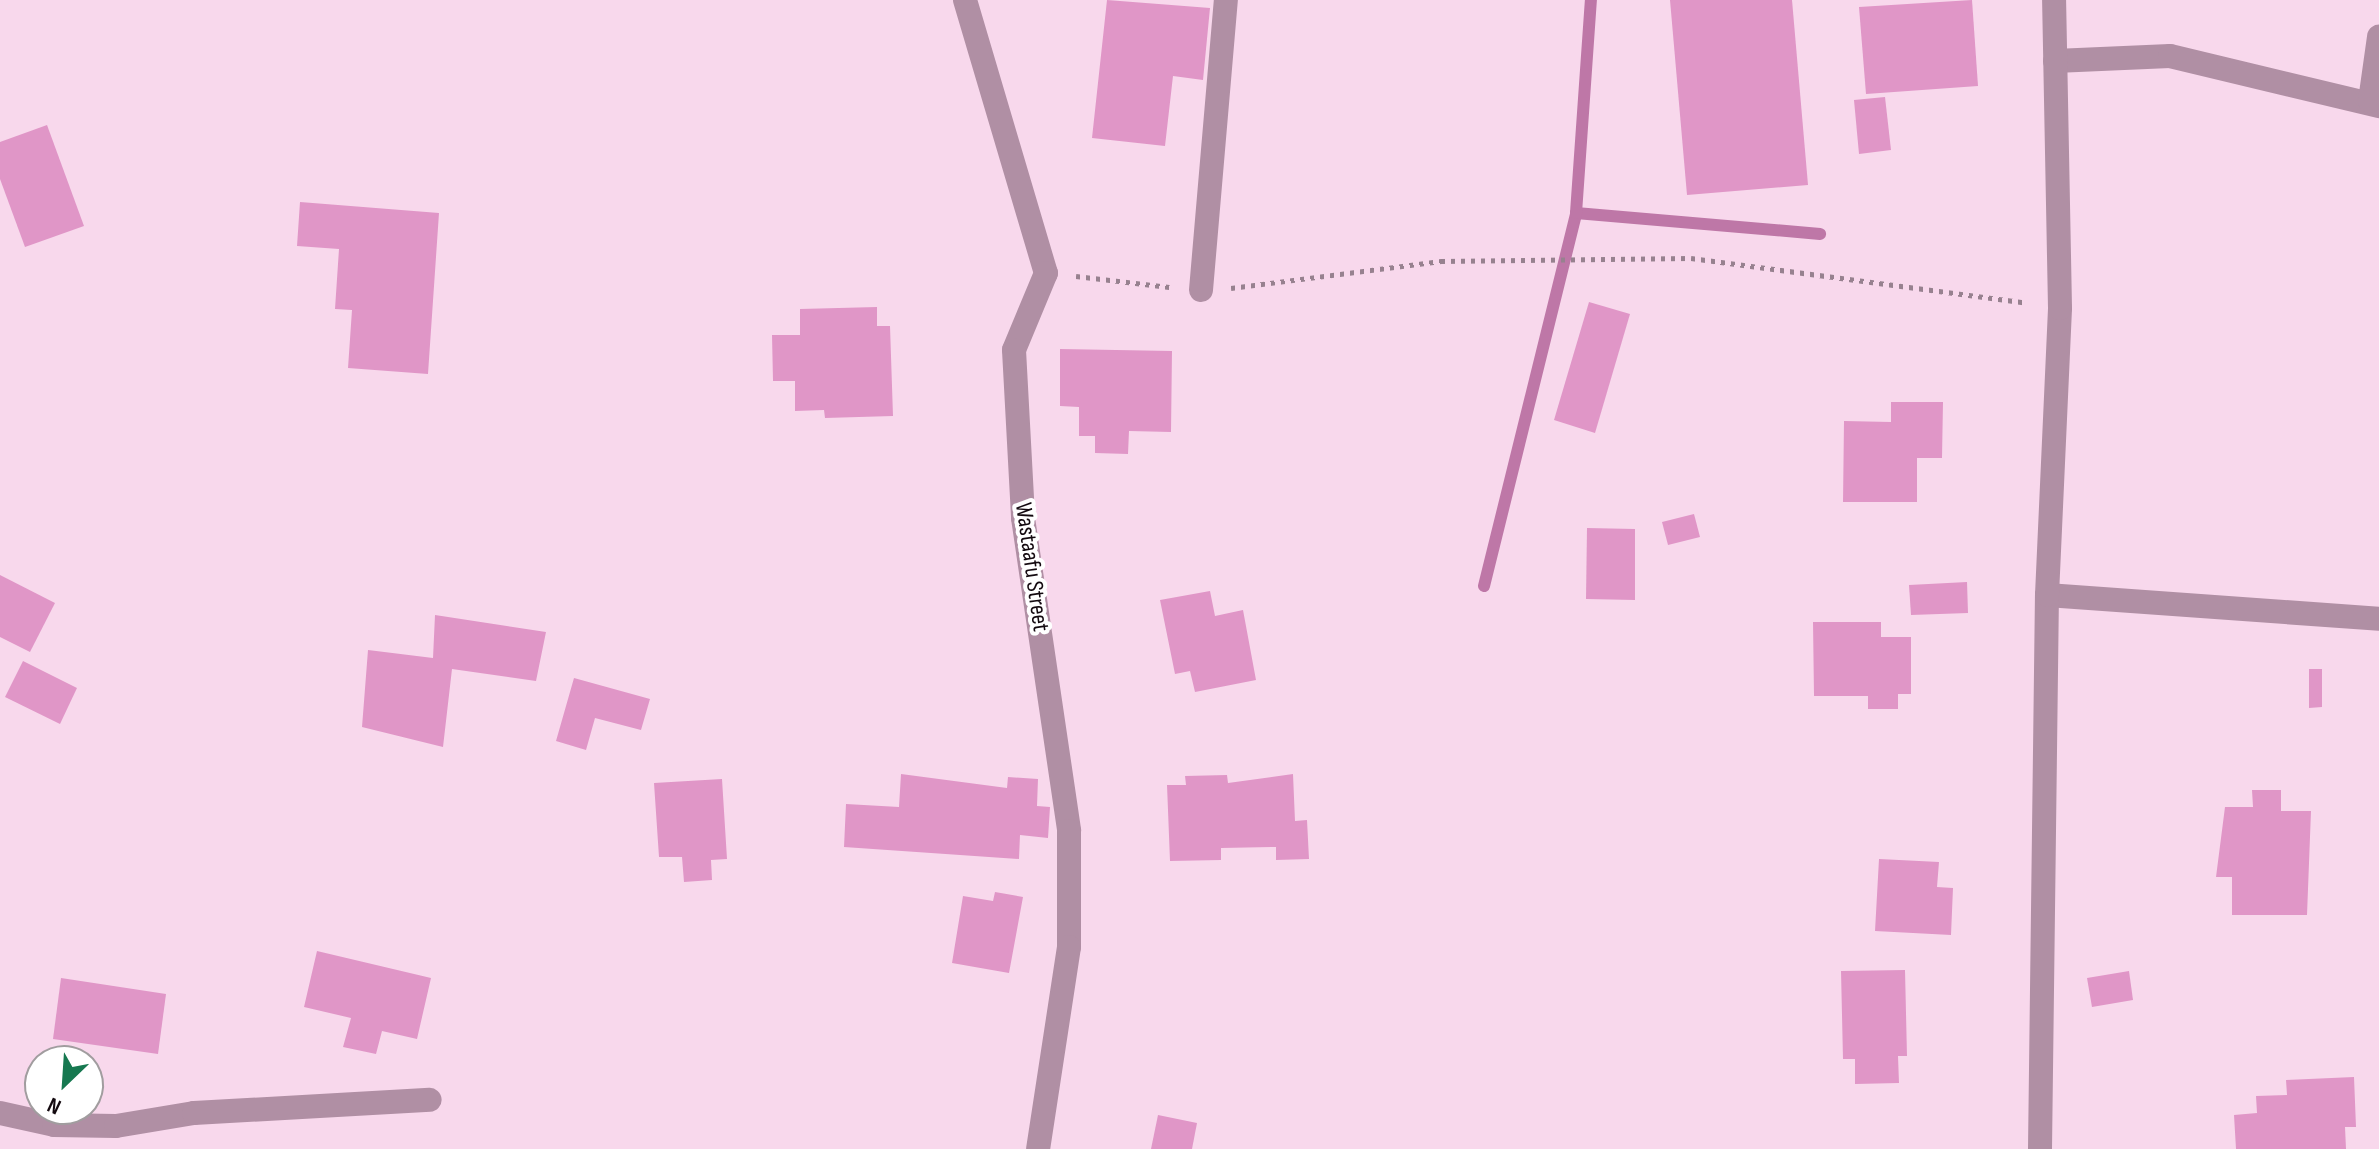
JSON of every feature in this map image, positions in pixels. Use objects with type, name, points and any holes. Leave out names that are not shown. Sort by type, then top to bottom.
[{"type":"street","points":[[965,0],[1046,273]]},
{"type":"street","points":[[1201,290],[1226,0]]},
{"type":"street","points":[[2040,1149],[2047,595],[2060,308],[2054,0]]},
{"type":"street","points":[[2055,61],[2170,56],[2374,103],[2379,37]]},
{"type":"street","name":"Wastaafu Street","points":[[1038,1149],[1069,947],[1069,831],[1023,518],[1014,350],[1046,273]]},
{"type":"street","points":[[2047,595],[2379,619]]},
{"type":"street","points":[[0,1113],[54,1125],[116,1126],[194,1113],[430,1100]]},
{"type":"path","points":[[1046,273],[1201,290],[1441,261],[1691,258],[2060,308]]},
{"type":"building","points":[[1107,0],[1210,8],[1203,80],[1173,76],[1165,146],[1092,138]]},
{"type":"building","points":[[1670,0],[1792,0],[1808,185],[1687,195]]},
{"type":"building","points":[[1972,0],[1978,86],[1866,94],[1859,7]]},
{"type":"building","points":[[1885,97],[1891,150],[1859,154],[1854,100]]},
{"type":"building","points":[[47,125],[84,226],[25,247],[0,179],[0,142]]},
{"type":"building","points":[[300,202],[439,213],[428,374],[348,368],[352,310],[335,309],[339,249],[297,246]]},
{"type":"building","points":[[1589,302],[1630,314],[1595,433],[1554,420]]},
{"type":"building","points":[[877,307],[877,326],[890,326],[893,416],[825,418],[824,410],[795,411],[795,381],[773,381],[772,335],[800,335],[800,309]]},
{"type":"building","points":[[1060,349],[1172,351],[1171,432],[1129,431],[1128,454],[1095,453],[1095,436],[1079,436],[1079,407],[1060,406]]},
{"type":"building","points":[[1891,402],[1943,402],[1942,458],[1917,458],[1917,502],[1843,502],[1844,421],[1891,422]]},
{"type":"building","points":[[1694,514],[1700,537],[1668,545],[1662,522]]},
{"type":"building","points":[[1587,528],[1635,529],[1635,600],[1586,599]]},
{"type":"building","points":[[0,575],[55,603],[30,652],[0,637]]},
{"type":"building","points":[[1967,582],[1968,613],[1911,615],[1909,585]]},
{"type":"building","points":[[1210,591],[1215,616],[1243,610],[1256,680],[1195,692],[1190,671],[1175,674],[1160,600]]},
{"type":"building","points":[[435,615],[546,632],[536,681],[452,669],[443,747],[362,727],[368,650],[433,658]]},
{"type":"building","points":[[1813,622],[1881,622],[1881,637],[1911,637],[1911,694],[1898,694],[1898,709],[1868,709],[1868,696],[1814,696]]},
{"type":"building","points":[[23,661],[77,688],[60,724],[5,697]]},
{"type":"building","points":[[2309,669],[2322,669],[2322,707],[2309,708]]},
{"type":"building","points":[[574,678],[650,699],[641,730],[595,718],[586,750],[556,741]]},
{"type":"building","points":[[901,774],[1007,788],[1008,777],[1038,779],[1037,806],[1050,807],[1048,838],[1020,835],[1019,859],[844,847],[846,804],[899,807]]},
{"type":"building","points":[[1293,774],[1295,821],[1307,820],[1309,859],[1276,860],[1276,847],[1221,848],[1221,860],[1170,861],[1167,785],[1186,785],[1185,776],[1227,775],[1228,783]]},
{"type":"building","points":[[722,779],[727,859],[711,860],[712,880],[684,882],[682,857],[659,857],[654,783]]},
{"type":"building","points":[[2252,790],[2281,790],[2281,811],[2311,811],[2307,915],[2232,915],[2232,877],[2216,877],[2225,807],[2253,807]]},
{"type":"building","points":[[1879,859],[1939,862],[1937,887],[1953,888],[1951,935],[1875,931]]},
{"type":"building","points":[[995,892],[1023,897],[1009,973],[952,963],[963,896],[993,901]]},
{"type":"building","points":[[317,951],[431,978],[417,1039],[382,1031],[376,1054],[343,1047],[351,1018],[304,1007]]},
{"type":"building","points":[[1905,970],[1907,1056],[1898,1056],[1899,1083],[1855,1084],[1855,1059],[1843,1059],[1841,971]]},
{"type":"building","points":[[2129,971],[2133,1000],[2092,1007],[2087,978]]},
{"type":"building","points":[[61,978],[166,994],[158,1054],[53,1039]]},
{"type":"building","points":[[2354,1077],[2356,1127],[2345,1127],[2346,1149],[2236,1149],[2234,1115],[2257,1113],[2256,1096],[2287,1095],[2286,1080]]},
{"type":"building","points":[[1158,1115],[1197,1123],[1192,1149],[1151,1149]]},
{"type":"waterway","points":[[1484,586],[1576,213],[1591,0]]},
{"type":"waterway","points":[[1576,213],[1820,234]]}]
